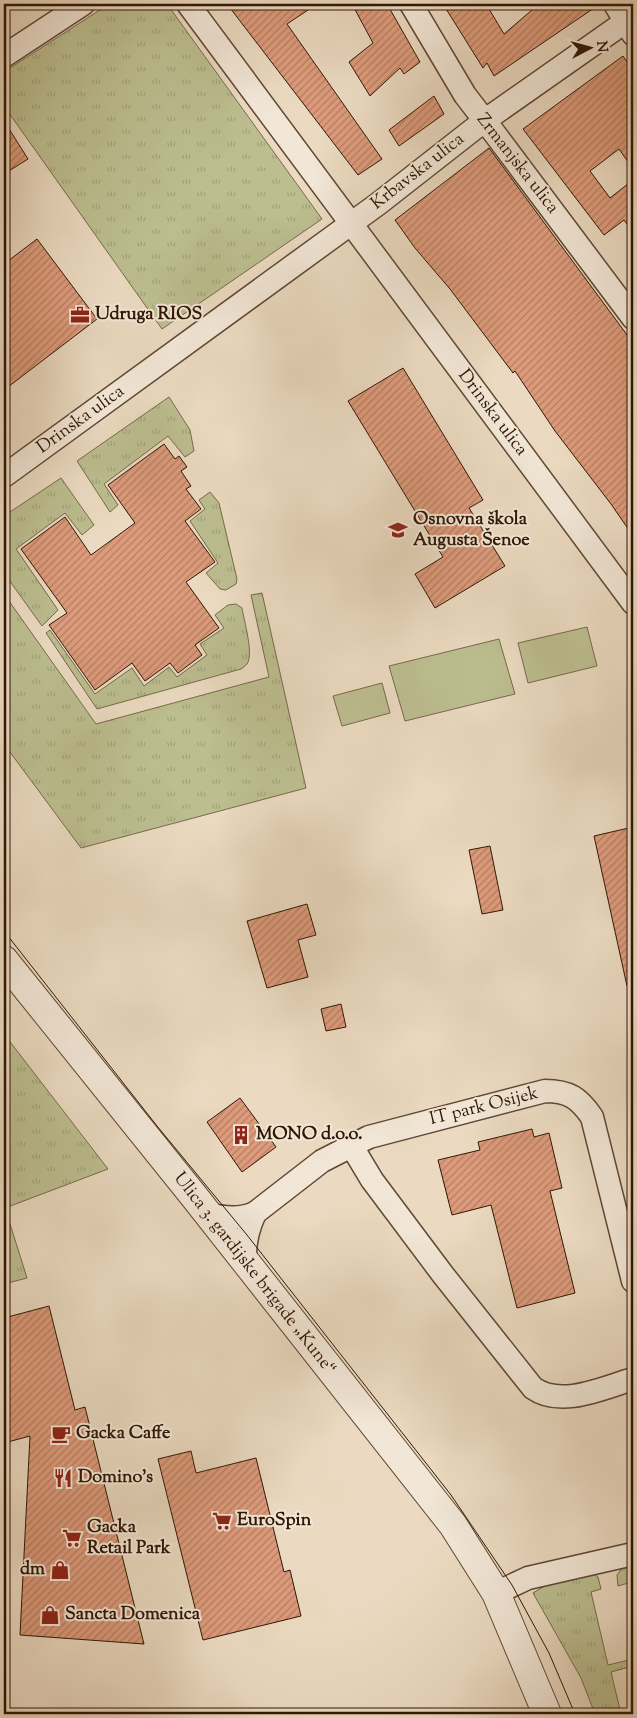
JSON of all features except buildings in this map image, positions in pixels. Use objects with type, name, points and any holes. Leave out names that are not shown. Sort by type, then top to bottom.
[{"type":"street","points":[[4,56],[83,4]]},
{"type":"street","name":"Drinska ulica","points":[[188,4],[633,603]]},
{"type":"street","name":"Zrmanjska ulica","points":[[411,4],[465,95],[633,318]]},
{"type":"street","name":"Krbavska ulica","points":[[351,223],[484,121],[627,20]]},
{"type":"street","name":"Drinska ulica","points":[[4,476],[351,223]]},
{"type":"street","name":"Ulica 3. gardijske brigade „Kune“","points":[[4,960],[453,1525],[496,1593],[547,1714]]},
{"type":"street","name":"IT park Osijek","points":[[207,1214],[227,1218],[244,1217],[255,1213],[322,1161],[351,1145],[387,1131],[545,1091],[559,1091],[571,1095],[583,1104],[592,1117],[633,1281]]},
{"type":"street","points":[[351,1145],[372,1180],[532,1388],[541,1394],[549,1396],[567,1396],[633,1379]]},
{"type":"street","points":[[245,1262],[248,1229],[255,1213]]},
{"type":"street","points":[[496,1593],[528,1578],[633,1554]]},
{"type":"street","name":"Ulica 3. gardijske brigade „Kune“","points":[[496,1593],[512,1610],[524,1627],[547,1673],[564,1714]]},
{"type":"green space","points":[[109,4],[167,4],[322,219],[162,329],[4,106],[4,72]]},
{"type":"green space","points":[[169,397],[190,430],[194,451],[185,457],[168,436],[104,484],[118,505],[110,512],[77,461]]},
{"type":"green space","points":[[61,478],[94,525],[82,535],[65,513],[16,549],[58,610],[42,626],[4,573],[4,516]]},
{"type":"green space","points":[[210,492],[219,503],[237,579],[236,584],[226,590],[220,589],[206,573],[218,563],[190,521],[205,509],[199,500]]},
{"type":"green space","points":[[262,593],[306,788],[81,848],[4,744],[4,594],[96,724],[269,677],[251,595]]},
{"type":"green space","points":[[236,604],[242,608],[249,645],[249,659],[247,664],[241,669],[97,709],[46,633],[50,630],[95,694],[132,668],[144,686],[169,667],[177,677],[207,655],[200,644],[224,628],[215,615],[228,605]]},
{"type":"green space","points":[[587,627],[597,666],[528,683],[518,643]]},
{"type":"green space","points":[[499,639],[515,694],[405,721],[389,666]]},
{"type":"green space","points":[[382,683],[390,713],[342,726],[333,696]]},
{"type":"green space","points":[[4,1034],[108,1169],[5,1208],[27,1278],[4,1284]]},
{"type":"green space","points":[[633,1563],[633,1589],[632,1582],[618,1586],[617,1575],[622,1568]]},
{"type":"green space","points":[[593,1573],[598,1577],[601,1589],[591,1592],[608,1665],[633,1659],[633,1666],[611,1672],[621,1714],[595,1714],[581,1678],[533,1593],[548,1584]]},
{"type":"tram line","points":[[4,931],[157,1126],[247,1235],[451,1495],[512,1585],[549,1653],[575,1714]]},
{"type":"place","name":"Udruga RIOS","points":[[80,315]]},
{"type":"place","name":"Osnovna škola Augusta Šenoe","points":[[398,530]]},
{"type":"place","name":"MONO d.o.o.","points":[[241,1135]]},
{"type":"place","name":"Gacka Caffe","points":[[61,1434]]},
{"type":"place","name":"Domino's","points":[[63,1478]]},
{"type":"place","name":"EuroSpin","points":[[222,1521]]},
{"type":"place","name":"Gacka Retail Park","points":[[72,1538]]},
{"type":"place","name":"dm","points":[[60,1570]]},
{"type":"place","name":"Sancta Domenica","points":[[50,1615]]}]
